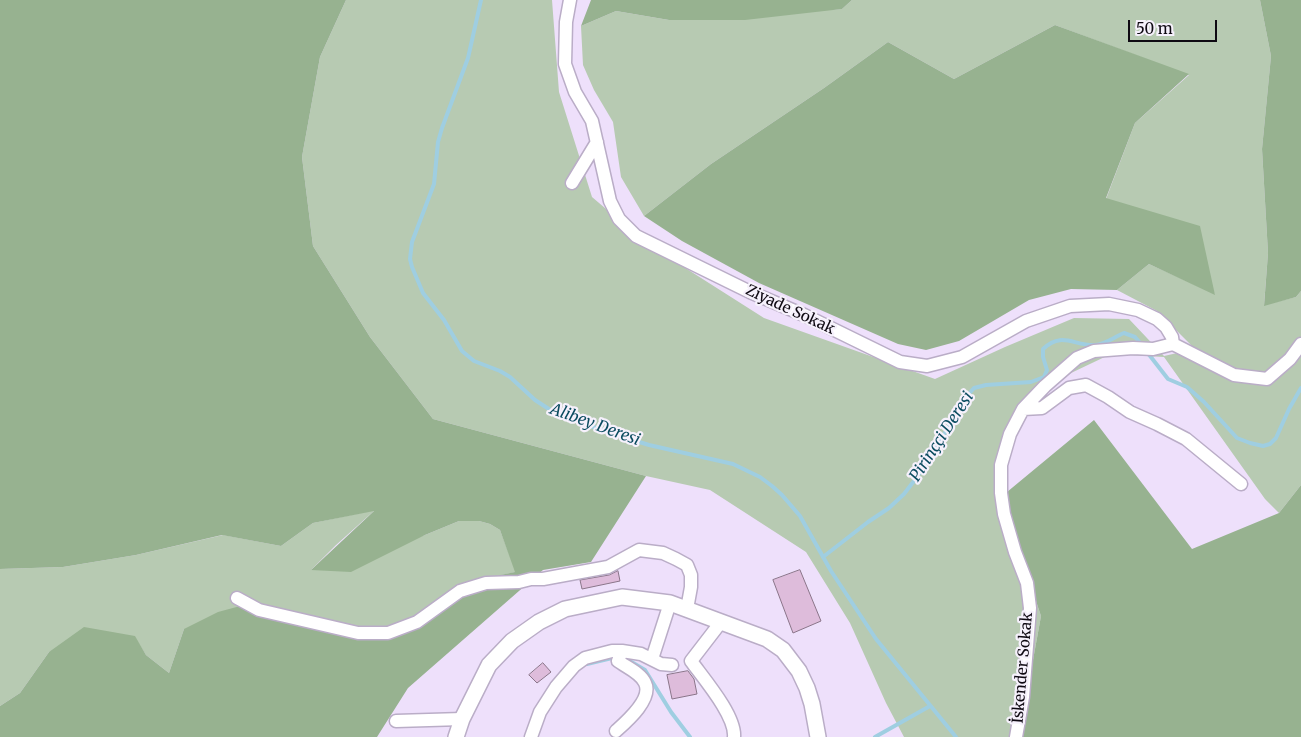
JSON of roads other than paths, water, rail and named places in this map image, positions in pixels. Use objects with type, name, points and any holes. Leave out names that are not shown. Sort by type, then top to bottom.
[{"type":"main road","points":[[456,737],[462,719],[489,665],[512,641],[539,622],[565,609],[622,597],[687,608],[767,639],[783,650],[799,671],[807,688],[818,737]]},
{"type":"street","name":"Ziyade Sokak","points":[[570,0],[566,22],[565,64],[575,92],[592,120],[610,201],[619,219],[636,236],[900,362],[927,366],[962,357],[1026,321],[1070,306],[1109,304],[1138,310],[1157,319],[1166,327],[1172,337],[1173,344]]},
{"type":"street","points":[[572,183],[597,142]]},
{"type":"street","points":[[1173,344],[1234,375],[1267,379],[1290,359],[1301,344]]},
{"type":"street","name":"İskender Sokak","points":[[1016,737],[1023,697],[1030,608],[1027,582],[1015,552],[1004,514],[1001,493],[1000,465],[1010,434],[1023,409],[1045,386],[1077,358],[1094,351],[1133,348],[1153,349],[1173,344]]},
{"type":"street","points":[[1023,409],[1042,408],[1069,388],[1086,385],[1130,412],[1186,439],[1241,484]]},
{"type":"street","points":[[237,598],[259,610],[358,633],[388,633],[417,622],[460,592],[486,583],[543,579],[608,567],[639,550],[664,554],[687,565],[691,575],[691,587],[687,608]]},
{"type":"street","points":[[652,658],[670,604]]},
{"type":"street","points":[[531,737],[540,712],[556,687],[574,666],[585,658],[612,650],[622,650],[641,654],[661,664],[681,663],[722,622]]},
{"type":"street","points":[[616,731],[636,713],[646,692],[646,684],[641,677],[618,661],[622,650]]},
{"type":"street","points":[[681,663],[727,711],[733,723],[734,737]]},
{"type":"street","points":[[396,721],[462,719]]},
{"type":"waterway","name":"Alibey Deresi","points":[[481,0],[468,58],[438,142],[434,184],[412,242],[410,259],[423,293],[444,320],[462,351],[474,361],[510,377],[535,400],[555,413],[649,445],[733,464],[760,477],[772,486],[800,516],[831,571],[876,639],[956,737]]},
{"type":"waterway","name":"Pirinççi Deresi","points":[[823,557],[889,508],[904,494],[917,477],[966,397],[974,388],[986,385],[1031,382],[1044,377],[1047,370],[1043,349],[1056,341],[1062,340],[1095,345],[1124,333],[1135,337],[1141,344]]},
{"type":"waterway","name":"Pirinççi Deresi","points":[[1147,352],[1168,379],[1187,387],[1204,402],[1237,438],[1250,443],[1263,446],[1270,444],[1276,438],[1301,388]]},
{"type":"waterway","points":[[587,664],[612,658]]},
{"type":"waterway","points":[[628,660],[645,670],[671,712],[690,737]]},
{"type":"waterway","points":[[875,737],[930,706]]}]
